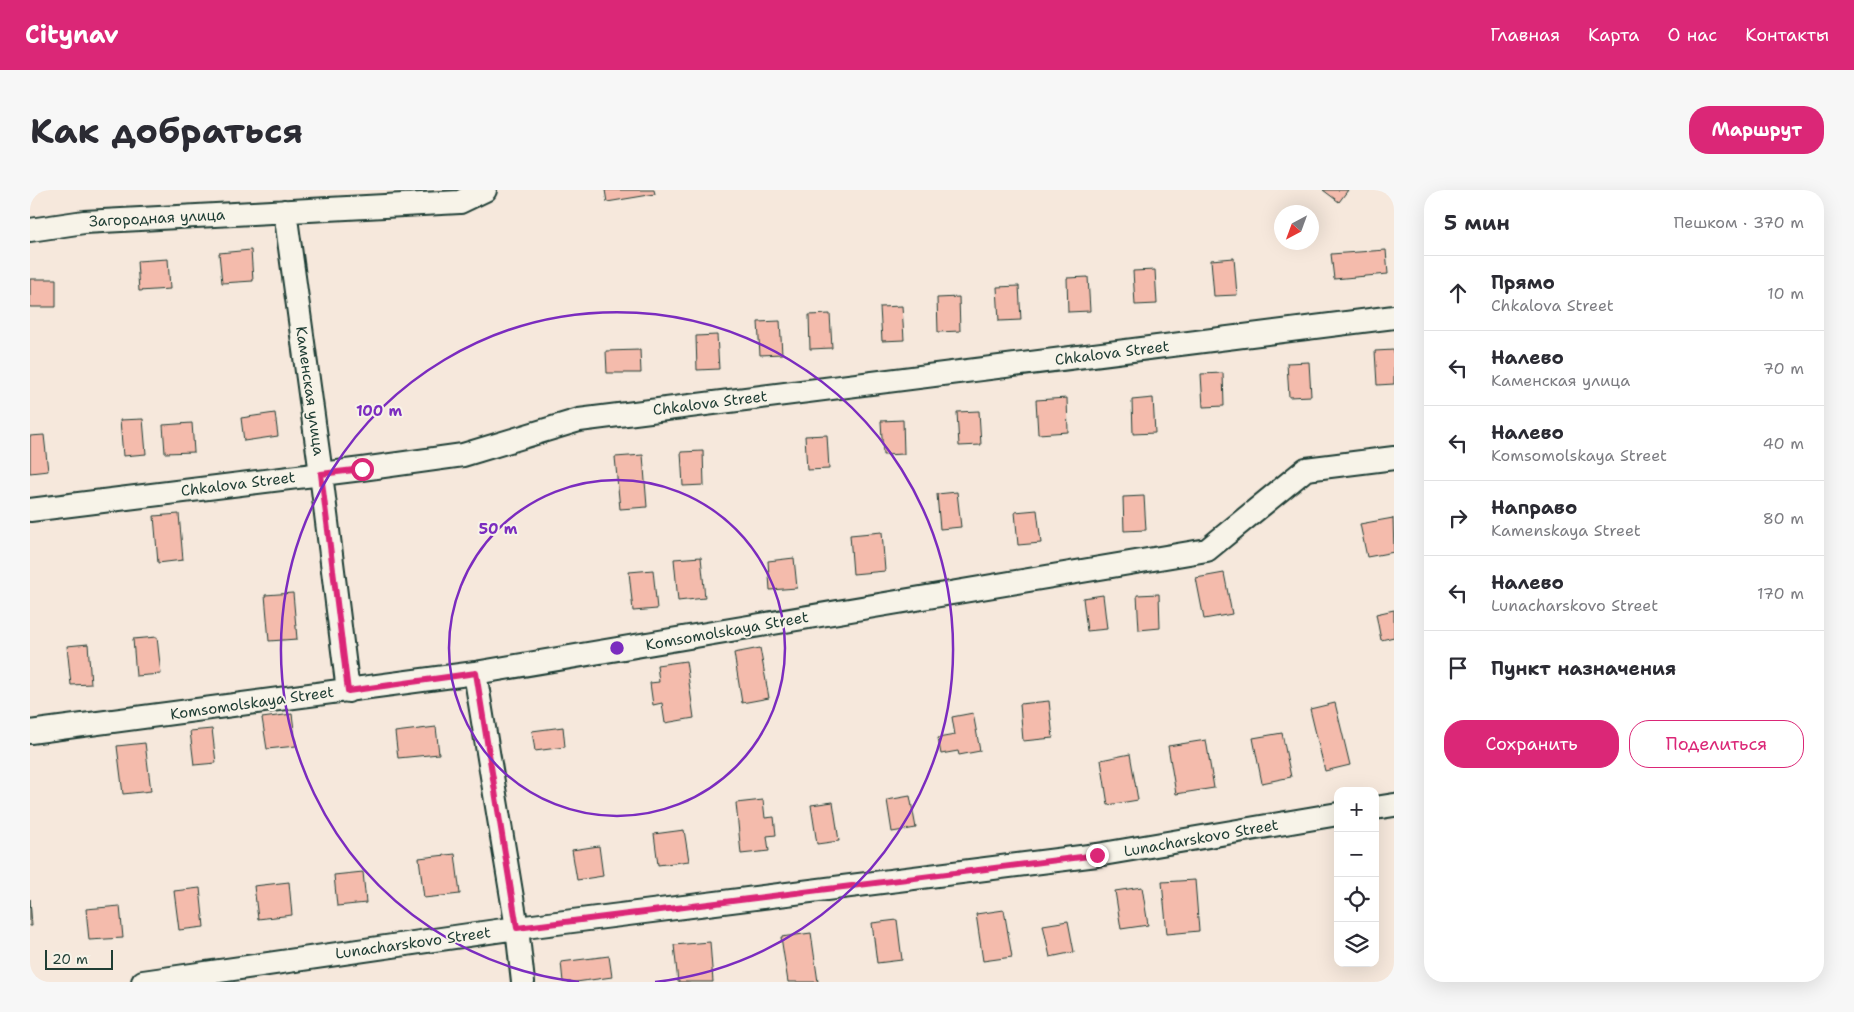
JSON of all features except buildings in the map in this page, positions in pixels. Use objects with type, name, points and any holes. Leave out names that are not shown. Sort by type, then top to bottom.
[{"type":"street","name":"Загородная улица","points":[[30,230],[84,222],[460,202],[485,190]]},
{"type":"street","name":"Каменская улица","points":[[285,212],[321,474],[348,691]]},
{"type":"street","name":"Chkalova Street","points":[[30,510],[463,455],[579,420],[1394,317]]},
{"type":"street","name":"Komsomolskaya Street","points":[[30,732],[476,673],[1207,550],[1306,468],[1394,458]]},
{"type":"street","points":[[476,673],[517,928],[523,982]]},
{"type":"street","points":[[1379,807],[1394,805]]},
{"type":"street","name":"Lunacharskovo Street","points":[[143,982],[517,928],[1097,855],[1334,815]]},
{"type":"route","points":[[362,469],[321,474],[348,691],[476,673],[517,928],[1097,855]]}]
